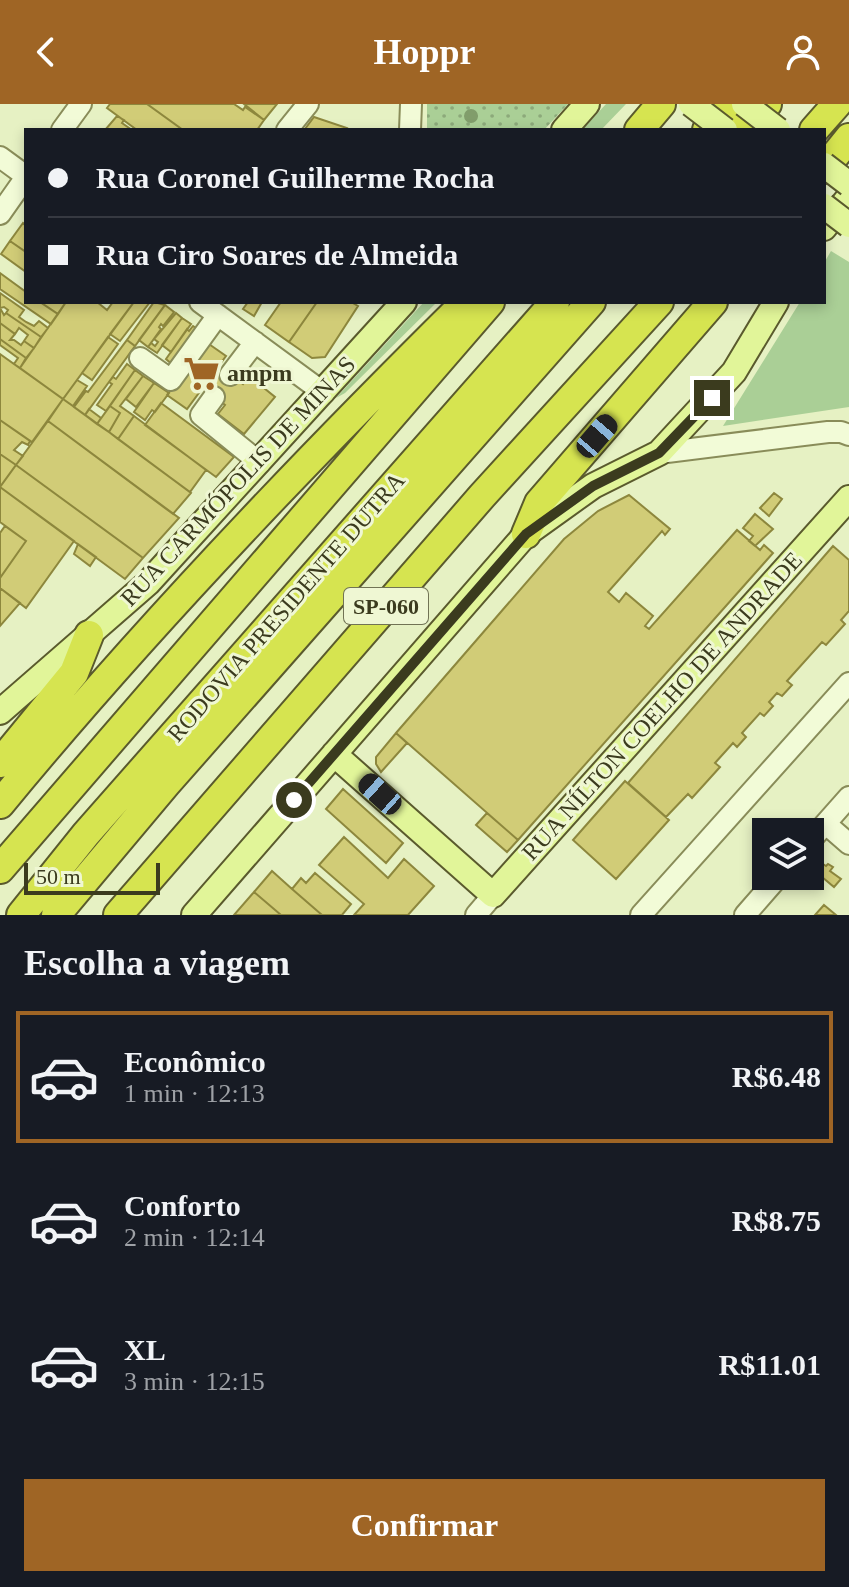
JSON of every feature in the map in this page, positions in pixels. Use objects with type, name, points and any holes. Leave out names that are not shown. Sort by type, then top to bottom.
[{"type":"highway","points":[[640,128],[661,104]]},
{"type":"highway","points":[[709,128],[730,104]]},
{"type":"highway","points":[[746,128],[767,104]]},
{"type":"highway","points":[[816,128],[837,104]]},
{"type":"highway","points":[[826,165],[849,138]]},
{"type":"highway","points":[[0,804],[76,712],[316,452],[464,304]]},
{"type":"highway","name":"RODOVIA PRESIDENTE DUTRA","points":[[0,869],[488,304]]},
{"type":"highway","name":"RODOVIA PRESIDENTE DUTRA","points":[[21,915],[96,824],[553,304]]},
{"type":"highway","name":"RODOVIA PRESIDENTE DUTRA","points":[[56,915],[166,784],[589,304]]},
{"type":"highway","name":"SP-060","points":[[118,915],[482,496],[657,304]]},
{"type":"highway","points":[[526,534],[539,503],[711,304]]},
{"type":"highway","points":[[0,763],[74,673],[89,635]]},
{"type":"main road","points":[[566,128],[587,104]]},
{"type":"main road","points":[[691,104],[722,128]]},
{"type":"main road","points":[[744,104],[775,128]]},
{"type":"main road","points":[[826,168],[849,184]]},
{"type":"main road","points":[[826,226],[849,197]]},
{"type":"main road","points":[[826,208],[849,225]]},
{"type":"main road","points":[[194,915],[526,534],[593,486],[659,453],[734,372],[775,304]]},
{"type":"main road","name":"RUA CARMÓPOLIS DE MINAS","points":[[0,712],[148,583],[324,393],[386,313]]},
{"type":"main road","name":"RUA NÍLTON COELHO DE ANDRADE","points":[[486,908],[849,498]]},
{"type":"main road","points":[[334,754],[486,908]]},
{"type":"street","points":[[63,128],[81,104]]},
{"type":"street","points":[[289,128],[308,104]]},
{"type":"street","points":[[410,128],[411,104]]},
{"type":"street","points":[[0,157],[24,175]]},
{"type":"street","points":[[0,214],[24,180]]},
{"type":"street","points":[[203,304],[324,393]]},
{"type":"street","points":[[140,358],[171,380],[218,315]]},
{"type":"street","points":[[230,375],[255,342]]},
{"type":"street","points":[[214,397],[201,415],[260,463]]},
{"type":"street","points":[[659,453],[828,432],[849,435]]},
{"type":"street","points":[[641,915],[849,683]]},
{"type":"street","points":[[849,797],[826,824],[849,844]]},
{"type":"street","points":[[745,915],[767,890]]},
{"type":"green space","points":[[427,104],[568,104],[546,128],[427,128]]},
{"type":"green space","points":[[606,104],[626,104],[603,128],[584,128]]},
{"type":"green space","points":[[831,251],[849,262],[849,407],[723,426],[799,304],[826,304],[826,260]]},
{"type":"green space","points":[[422,304],[435,304],[345,393],[336,398]]},
{"type":"building","points":[[110,104],[147,104],[180,128],[134,128],[107,108]]},
{"type":"building","points":[[147,104],[234,104],[243,110],[245,107],[264,120],[258,128],[180,128]]},
{"type":"building","points":[[244,104],[277,104],[264,120]]},
{"type":"building","points":[[117,116],[129,128],[107,128]]},
{"type":"building","points":[[314,117],[347,128],[306,128]]},
{"type":"building","points":[[23,223],[24,251],[10,241]]},
{"type":"building","points":[[10,241],[24,251],[24,271],[1,254]]},
{"type":"building","points":[[0,273],[24,291],[24,304],[43,304],[58,314],[51,324],[0,289]]},
{"type":"building","points":[[0,293],[24,310],[19,317],[34,326],[39,321],[48,328],[41,337],[6,313],[8,310],[4,307],[0,308]]},
{"type":"building","points":[[43,304],[65,304],[58,314]]},
{"type":"building","points":[[65,304],[100,304],[107,310],[112,304],[133,304],[63,399],[20,368]]},
{"type":"building","points":[[132,304],[148,304],[120,341],[110,334]]},
{"type":"building","points":[[153,304],[165,305],[135,346],[127,340]]},
{"type":"building","points":[[247,304],[261,304],[254,316],[243,309]]},
{"type":"building","points":[[280,304],[316,304],[289,342],[265,325]]},
{"type":"building","points":[[316,304],[358,306],[325,357],[312,358],[289,342]]},
{"type":"building","points":[[165,305],[174,312],[163,326],[161,324],[161,329],[148,347],[139,340]]},
{"type":"building","points":[[0,308],[4,315],[6,313],[41,337],[34,348],[24,341],[28,335],[19,328],[15,334],[0,323]]},
{"type":"building","points":[[176,313],[182,318],[157,353],[148,347],[151,343],[155,346],[158,342],[154,339]]},
{"type":"building","points":[[182,318],[191,324],[171,352],[162,345]]},
{"type":"building","points":[[0,323],[15,334],[10,340],[21,345],[24,341],[34,348],[26,358],[0,339]]},
{"type":"building","points":[[193,326],[200,331],[174,366],[166,359],[187,329],[189,331]]},
{"type":"building","points":[[108,337],[118,344],[92,380],[82,373]]},
{"type":"building","points":[[0,339],[26,358],[20,368],[14,364],[18,358],[0,345]]},
{"type":"building","points":[[127,340],[135,346],[85,415],[74,407]]},
{"type":"building","points":[[206,342],[226,356],[187,409],[167,395]]},
{"type":"building","points":[[0,354],[63,399],[32,442],[0,420]]},
{"type":"building","points":[[127,364],[135,370],[106,411],[97,405],[112,384],[109,382],[113,377],[116,379]]},
{"type":"building","points":[[219,366],[243,384],[249,376],[275,397],[244,434],[218,414],[225,405],[203,388]]},
{"type":"building","points":[[135,370],[143,376],[120,406],[134,416],[118,439],[109,432],[120,413],[110,406]]},
{"type":"building","points":[[143,376],[154,383],[136,407],[126,399]]},
{"type":"building","points":[[77,380],[87,386],[73,406],[63,399]]},
{"type":"building","points":[[154,383],[169,393],[145,420],[134,412]]},
{"type":"building","points":[[63,399],[191,493],[173,514],[48,421]]},
{"type":"building","points":[[161,403],[234,457],[216,477],[145,425]]},
{"type":"building","points":[[110,406],[120,413],[109,432],[97,424]]},
{"type":"building","points":[[89,409],[101,418],[97,424],[85,415]]},
{"type":"building","points":[[134,416],[206,470],[190,492],[118,439]]},
{"type":"building","points":[[0,420],[30,441],[28,445],[22,442],[14,450],[23,456],[16,465],[0,454]]},
{"type":"building","points":[[48,421],[179,518],[143,558],[16,465]]},
{"type":"building","points":[[0,454],[16,465],[0,487]]},
{"type":"building","points":[[16,465],[143,558],[125,579],[0,487]]},
{"type":"building","points":[[0,487],[74,541],[26,608],[0,588],[0,578],[26,541],[0,522]]},
{"type":"building","points":[[774,493],[782,499],[769,516],[760,508]]},
{"type":"building","points":[[629,495],[670,529],[665,535],[662,531],[608,592],[619,602],[626,593],[653,616],[645,626],[649,629],[737,530],[760,550],[764,545],[773,553],[518,840],[396,733],[564,539],[598,511]]},
{"type":"building","points":[[755,514],[773,529],[755,546],[749,541],[753,536],[743,528]]},
{"type":"building","points":[[5,526],[26,541],[0,578],[0,533]]},
{"type":"building","points":[[78,544],[96,557],[90,566],[74,554]]},
{"type":"building","points":[[833,546],[849,560],[849,611],[841,620],[845,624],[826,645],[822,642],[787,681],[792,685],[782,696],[777,693],[769,702],[773,706],[764,716],[760,713],[742,733],[746,737],[737,747],[733,743],[715,763],[720,767],[692,798],[688,794],[666,817],[628,783]]},
{"type":"building","points":[[0,588],[20,603],[0,626]]},
{"type":"building","points":[[396,733],[407,743],[381,772],[376,757]]},
{"type":"building","points":[[625,781],[669,820],[616,879],[573,840]]},
{"type":"building","points":[[343,789],[403,843],[386,863],[326,809]]},
{"type":"building","points":[[487,813],[518,840],[507,852],[476,825]]},
{"type":"building","points":[[344,837],[388,878],[404,859],[434,886],[408,915],[354,915],[364,904],[319,865]]},
{"type":"building","points":[[824,865],[833,867],[830,871],[841,879],[834,887],[824,879]]},
{"type":"building","points":[[272,871],[322,915],[281,915],[254,892]]},
{"type":"building","points":[[315,873],[351,904],[342,915],[322,915],[292,889],[301,878],[306,883]]},
{"type":"building","points":[[254,892],[281,915],[234,915]]},
{"type":"building","points":[[824,905],[836,915],[815,915]]},
{"type":"place","name":"ampm","points":[[201,373]]},
{"type":"route","points":[[294,800],[526,534],[593,486],[659,453],[712,398]]}]
